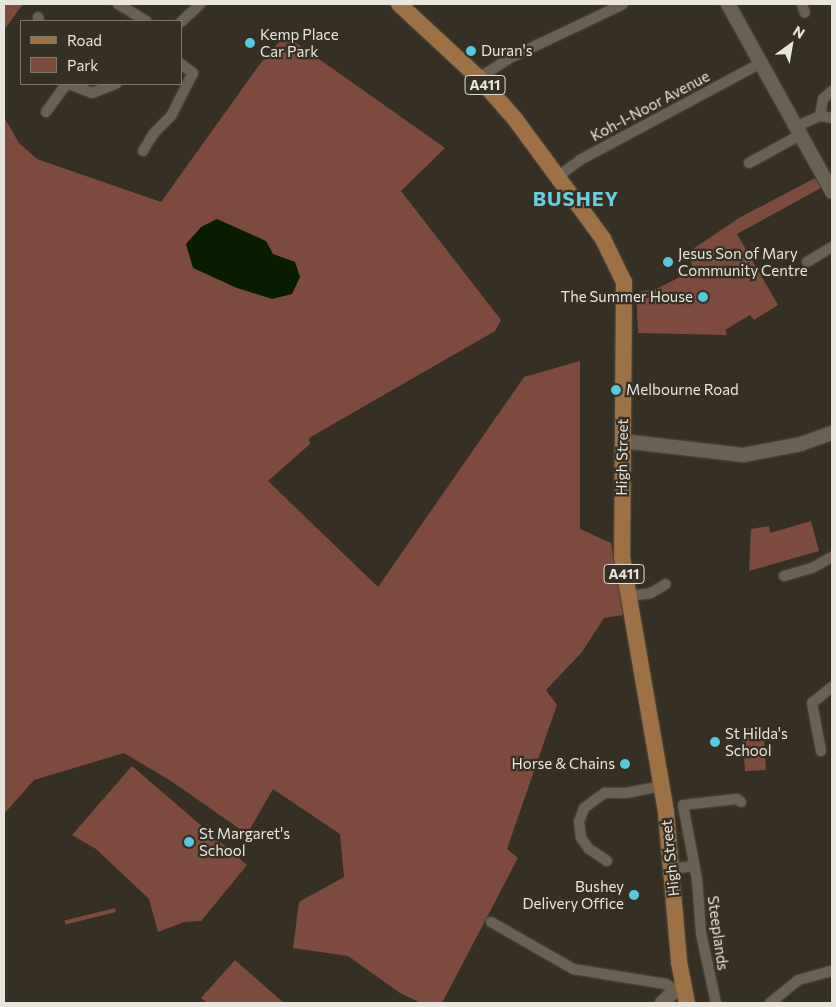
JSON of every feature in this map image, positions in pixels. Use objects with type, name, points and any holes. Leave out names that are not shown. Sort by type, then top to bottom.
[{"type":"main road","name":"High Street","points":[[407,6],[479,78],[515,119],[603,239],[624,282],[626,296],[622,441],[622,557],[661,786],[672,869],[679,988]]},
{"type":"main road","name":"A411","points":[[679,988],[687,1003]]},
{"type":"street","points":[[118,4],[144,20]]},
{"type":"street","points":[[182,21],[200,4]]},
{"type":"street","points":[[479,78],[510,58],[623,4]]},
{"type":"street","points":[[728,4],[759,64],[832,192]]},
{"type":"street","name":"Koh-I-Noor Avenue","points":[[557,178],[580,160],[759,64]]},
{"type":"street","points":[[143,151],[154,133],[171,116],[193,72],[182,65]]},
{"type":"street","points":[[46,112],[67,85]]},
{"type":"street","points":[[71,85],[92,93],[113,85]]},
{"type":"street","points":[[820,116],[823,99],[832,91]]},
{"type":"street","points":[[749,163],[820,116],[832,118]]},
{"type":"street","points":[[807,262],[832,247]]},
{"type":"street","points":[[622,441],[743,455],[801,444],[832,433]]},
{"type":"street","points":[[784,576],[812,568],[832,557]]},
{"type":"street","points":[[628,596],[651,593],[666,584]]},
{"type":"street","points":[[821,751],[812,703],[832,687]]},
{"type":"street","points":[[607,861],[589,849],[581,838],[579,822],[584,808],[605,793],[626,793],[661,786]]},
{"type":"street","name":"Steeplands","points":[[716,1003],[701,933],[694,866],[683,805],[737,798],[741,802]]},
{"type":"street","points":[[672,869],[694,866]]},
{"type":"street","points":[[491,922],[573,969],[666,984],[679,988]]},
{"type":"street","points":[[773,1000],[798,980],[832,971]]},
{"type":"street","points":[[662,1003],[679,988]]},
{"type":"street","points":[[773,1000],[785,1003]]},
{"type":"green space","points":[[4,4],[23,4],[4,30]]},
{"type":"green space","points":[[285,35],[445,148],[401,191],[501,320],[495,331],[309,438],[310,444],[268,481],[378,587],[524,377],[580,361],[580,529],[611,543],[623,615],[604,618],[582,652],[546,690],[557,705],[507,849],[518,858],[442,1003],[421,1003],[400,993],[348,956],[293,948],[299,902],[344,877],[340,834],[273,789],[247,834],[171,781],[124,753],[34,780],[4,814],[4,117],[19,143],[37,159],[161,202],[260,64]]},
{"type":"green space","points":[[815,178],[821,188],[737,234],[778,305],[754,320],[750,315],[725,330],[727,335],[638,333],[636,292],[656,289],[694,270],[687,253],[739,218]]},
{"type":"green space","points":[[811,521],[819,551],[749,571],[751,529],[769,526],[770,533]]},
{"type":"green space","points":[[763,727],[766,770],[745,771],[742,728]]},
{"type":"green space","points":[[132,766],[247,865],[201,921],[184,922],[158,932],[149,899],[96,849],[72,835]]},
{"type":"green space","points":[[115,908],[116,912],[66,924],[65,921]]},
{"type":"green space","points":[[235,960],[284,1003],[207,1003],[201,998]]},
{"type":"shaded area","points":[[217,219],[266,241],[273,254],[295,262],[300,277],[292,294],[272,299],[237,288],[193,268],[186,244],[201,227]]},
{"type":"place","name":"Kemp Place Car Park","points":[[250,43]]},
{"type":"place","name":"Duran's","points":[[471,51]]},
{"type":"place","name":"Jesus Son of Mary Community Centre","points":[[668,262]]},
{"type":"place","name":"The Summer House","points":[[703,297]]},
{"type":"place","name":"Melbourne Road","points":[[616,390]]},
{"type":"place","name":"St Hilda's School","points":[[715,742]]},
{"type":"place","name":"Horse & Chains","points":[[625,764]]},
{"type":"place","name":"St Margaret's School","points":[[189,842]]},
{"type":"place","name":"Bushey Delivery Office","points":[[634,895]]},
{"type":"district","name":"BUSHEY","points":[[576,198]]}]
